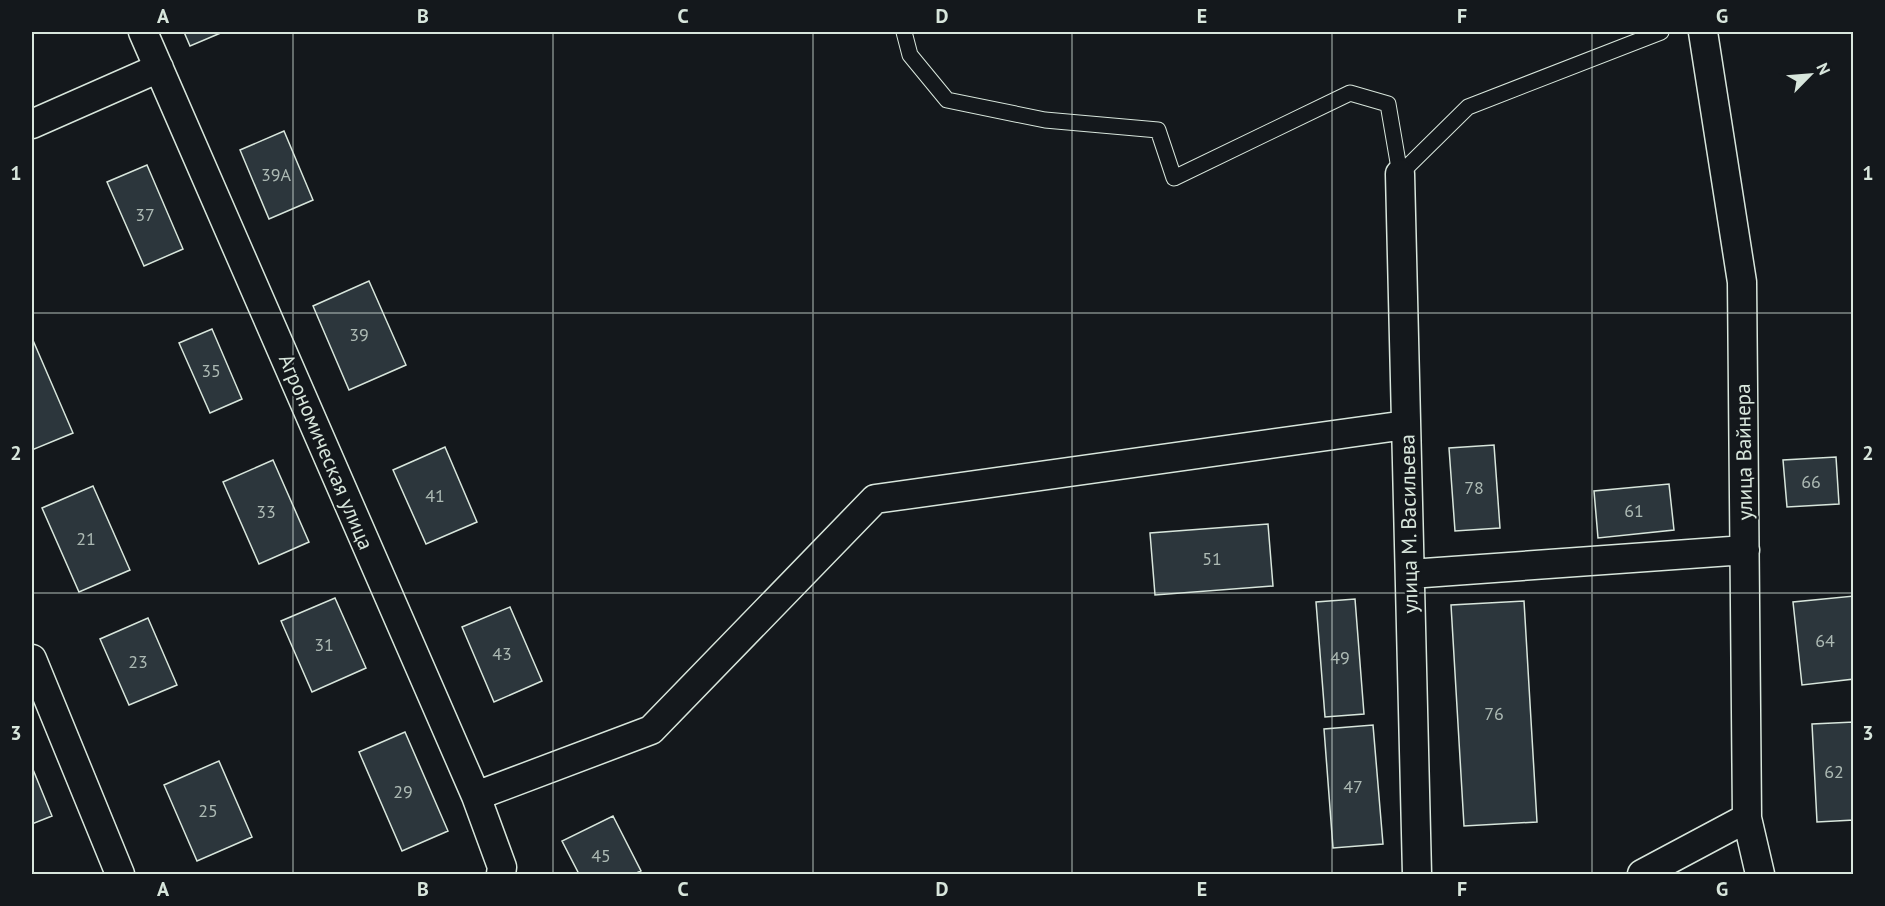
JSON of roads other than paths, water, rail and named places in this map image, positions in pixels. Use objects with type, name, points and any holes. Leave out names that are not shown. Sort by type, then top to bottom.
[{"type":"street","name":"Агрономическая улица","points":[[143,32],[476,796],[502,867],[501,874]]},
{"type":"street","name":"улица Вайнера","points":[[1703,32],[1742,282],[1747,818],[1760,874]]},
{"type":"street","points":[[32,124],[159,68]]},
{"type":"street","name":"улица М. Васильева","points":[[1400,174],[1417,874]]},
{"type":"street","points":[[476,796],[651,730],[874,500],[1406,425]]},
{"type":"street","points":[[1410,574],[1744,550]]},
{"type":"street","points":[[32,659],[120,874]]},
{"type":"street","points":[[1642,874],[1747,818]]},
{"type":"lane","points":[[904,32],[910,55],[947,100],[1045,120],[1158,130],[1174,178],[1350,93],[1388,104],[1400,174]]},
{"type":"lane","points":[[1400,174],[1468,107],[1661,32]]}]
